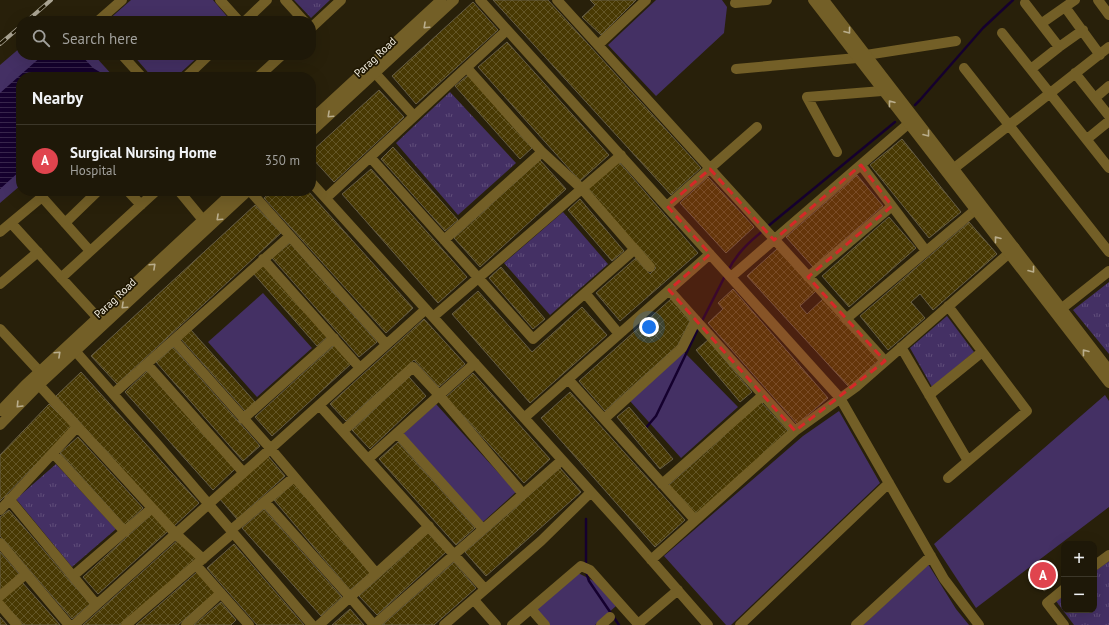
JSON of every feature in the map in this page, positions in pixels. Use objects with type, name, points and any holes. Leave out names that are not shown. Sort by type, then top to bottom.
[{"type":"street","points":[[104,16],[122,0]]},
{"type":"street","points":[[220,0],[234,16]]},
{"type":"street","points":[[250,16],[267,0]]},
{"type":"street","points":[[285,0],[299,16]]},
{"type":"street","points":[[316,23],[341,0]]},
{"type":"street","name":"Parag Road","points":[[316,115],[441,0]]},
{"type":"street","name":"Parag Road","points":[[316,127],[454,0]]},
{"type":"street","points":[[480,0],[840,398],[944,578],[979,625]]},
{"type":"street","points":[[557,0],[885,361]]},
{"type":"street","points":[[598,45],[646,0]]},
{"type":"street","points":[[735,3],[767,0]]},
{"type":"street","points":[[813,0],[862,56],[882,91],[908,124],[950,171],[975,210],[1012,250]]},
{"type":"street","points":[[824,0],[862,56],[1012,250],[1058,311],[1109,383]]},
{"type":"street","points":[[1042,23],[1075,0]]},
{"type":"street","points":[[1098,0],[1109,15]]},
{"type":"street","points":[[1025,2],[1059,47]]},
{"type":"street","points":[[1065,7],[1100,54]]},
{"type":"street","points":[[326,198],[507,30]]},
{"type":"street","points":[[1031,69],[1082,30]]},
{"type":"street","points":[[1002,33],[1086,139],[1108,163]]},
{"type":"street","points":[[736,69],[862,56],[956,41]]},
{"type":"street","points":[[950,171],[1109,47]]},
{"type":"street","points":[[127,60],[137,72]]},
{"type":"street","points":[[191,72],[204,60]]},
{"type":"street","points":[[266,72],[277,60]]},
{"type":"street","points":[[467,68],[542,152],[582,189],[650,267]]},
{"type":"street","points":[[964,68],[1109,252]]},
{"type":"street","points":[[375,73],[414,116]]},
{"type":"street","points":[[1075,73],[1109,116]]},
{"type":"street","points":[[1095,98],[1109,86]]},
{"type":"street","points":[[837,152],[807,97],[882,91]]},
{"type":"street","points":[[1086,139],[1109,121]]},
{"type":"street","points":[[728,273],[861,165],[908,124]]},
{"type":"street","points":[[667,206],[757,127]]},
{"type":"street","points":[[444,240],[542,152]]},
{"type":"street","points":[[433,317],[621,155]]},
{"type":"street","points":[[370,157],[533,339],[635,249]]},
{"type":"street","points":[[861,165],[926,251]]},
{"type":"street","points":[[316,187],[591,492],[708,625]]},
{"type":"street","points":[[65,223],[93,196]]},
{"type":"street","points":[[133,196],[141,205]]},
{"type":"street","points":[[61,278],[151,196]]},
{"type":"street","points":[[183,196],[202,220]]},
{"type":"street","name":"Parag Road","points":[[0,425],[39,385],[97,318],[228,196]]},
{"type":"street","name":"Parag Road","points":[[0,411],[40,372],[72,348],[243,196]]},
{"type":"street","points":[[254,196],[386,344]]},
{"type":"street","points":[[0,232],[42,197],[90,252]]},
{"type":"street","points":[[808,277],[892,206]]},
{"type":"street","points":[[846,319],[975,210]]},
{"type":"street","points":[[11,223],[97,318]]},
{"type":"street","points":[[113,394],[290,236]]},
{"type":"street","points":[[651,560],[795,431],[856,387],[1012,250]]},
{"type":"street","points":[[0,284],[38,252]]},
{"type":"street","points":[[524,418],[710,254]]},
{"type":"street","points":[[263,259],[360,368]]},
{"type":"street","points":[[1058,311],[1109,271]]},
{"type":"street","points":[[669,290],[795,431]]},
{"type":"street","points":[[585,293],[619,334]]},
{"type":"street","points":[[948,306],[1027,411],[948,478]]},
{"type":"street","points":[[74,625],[426,309]]},
{"type":"street","points":[[1058,311],[1109,370]]},
{"type":"street","points":[[604,419],[682,348],[697,321]]},
{"type":"street","points":[[1,331],[40,372]]},
{"type":"street","points":[[244,419],[334,338]]},
{"type":"street","points":[[174,340],[270,448],[376,573]]},
{"type":"street","points":[[901,347],[968,461]]},
{"type":"street","points":[[72,348],[312,625]]},
{"type":"street","points":[[929,395],[982,352]]},
{"type":"street","points":[[368,459],[475,363]]},
{"type":"street","points":[[147,364],[243,472]]},
{"type":"street","points":[[343,431],[413,367],[439,395],[523,494]]},
{"type":"street","points":[[568,379],[695,520]]},
{"type":"street","points":[[39,385],[175,533],[199,562],[244,623]]},
{"type":"street","points":[[662,484],[763,395]]},
{"type":"street","points":[[319,405],[486,589]]},
{"type":"street","points":[[0,510],[77,427]]},
{"type":"street","points":[[397,433],[483,529]]},
{"type":"street","points":[[53,453],[125,532]]},
{"type":"street","points":[[265,502],[374,625],[562,460]]},
{"type":"street","points":[[126,625],[294,477]]},
{"type":"street","points":[[740,625],[889,483]]},
{"type":"street","points":[[445,625],[541,541],[591,492]]},
{"type":"street","points":[[9,499],[96,604]]},
{"type":"street","points":[[73,576],[152,508]]},
{"type":"street","points":[[319,625],[428,526]]},
{"type":"street","points":[[0,543],[69,625]]},
{"type":"street","points":[[1097,564],[1109,555]]},
{"type":"street","points":[[856,625],[931,556]]},
{"type":"street","points":[[512,625],[585,568],[639,625],[678,590]]},
{"type":"street","points":[[0,596],[26,574]]},
{"type":"street","points":[[1061,591],[1047,603],[1064,625]]},
{"type":"street","points":[[186,625],[221,593]]},
{"type":"street","points":[[474,600],[496,625]]},
{"type":"street","points":[[0,605],[17,625]]},
{"type":"street","points":[[531,609],[545,625]]},
{"type":"street","points":[[601,625],[610,618]]},
{"type":"highlighted area","points":[[861,165],[892,206],[808,277],[885,361],[795,431],[669,290],[710,254],[667,206],[710,169],[774,240]]},
{"type":"green space","points":[[131,0],[213,0],[227,16],[113,16]]},
{"type":"green space","points":[[294,0],[330,0],[313,16],[309,16]]},
{"type":"green space","points":[[656,0],[722,0],[727,7],[724,33],[656,96],[608,45]]},
{"type":"green space","points":[[16,51],[16,60],[99,60],[109,72],[16,72],[16,189],[0,203],[0,65]]},
{"type":"green space","points":[[137,60],[195,60],[181,72],[148,72]]},
{"type":"green space","points":[[450,92],[516,163],[458,215],[396,143]]},
{"type":"green space","points":[[563,212],[608,264],[550,315],[504,263]]},
{"type":"green space","points":[[1109,282],[1109,354],[1073,310]]},
{"type":"green space","points":[[263,293],[312,348],[257,397],[208,342]]},
{"type":"green space","points":[[947,316],[974,352],[932,387],[910,348]]},
{"type":"green space","points":[[684,352],[738,407],[681,458],[630,401]]},
{"type":"green space","points":[[1105,395],[1109,401],[1109,507],[1064,541],[1061,541],[1061,543],[976,608],[934,544]]},
{"type":"green space","points":[[436,404],[516,492],[483,522],[402,435]]},
{"type":"green space","points":[[839,411],[880,483],[731,625],[726,625],[664,556],[803,436]]},
{"type":"green space","points":[[56,464],[116,529],[72,567],[16,499]]},
{"type":"green space","points":[[1109,561],[1109,625],[1074,625],[1065,613],[1097,613],[1097,570]]},
{"type":"green space","points":[[928,564],[956,609],[969,625],[863,625]]},
{"type":"green space","points":[[578,573],[594,581],[616,606],[595,625],[547,625],[535,611]]},
{"type":"green space","points":[[1061,597],[1061,608],[1056,601]]},
{"type":"shaded area","points":[[37,60],[86,60],[93,68],[100,72],[24,72]]},
{"type":"shaded area","points":[[16,79],[16,175],[0,189],[0,93]]},
{"type":"building","points":[[493,0],[548,0],[701,168],[671,195]]},
{"type":"building","points":[[590,0],[636,0],[601,35],[582,17],[595,5]]},
{"type":"building","points":[[473,2],[498,30],[416,104],[392,76]]},
{"type":"building","points":[[507,42],[609,155],[580,181],[478,67]]},
{"type":"building","points":[[468,75],[532,148],[520,159],[455,86]]},
{"type":"building","points":[[379,90],[404,117],[334,182],[316,162],[316,147]]},
{"type":"building","points":[[902,139],[961,212],[929,238],[870,165]]},
{"type":"building","points":[[393,147],[458,220],[445,231],[381,159]]},
{"type":"building","points":[[540,160],[566,189],[480,267],[454,238]]},
{"type":"building","points":[[619,162],[698,253],[620,321],[596,293],[636,258],[650,274],[656,268],[588,189]]},
{"type":"building","points":[[371,169],[467,277],[438,303],[342,194]]},
{"type":"building","points":[[857,175],[883,206],[813,267],[786,237]]},
{"type":"building","points":[[708,177],[754,227],[726,253],[680,203]]},
{"type":"building","points":[[266,196],[312,196],[413,308],[386,333],[264,198]]},
{"type":"building","points":[[580,199],[624,251],[612,261],[568,210]]},
{"type":"building","points":[[255,205],[281,233],[117,384],[91,356]]},
{"type":"building","points":[[889,217],[916,248],[849,307],[822,276]]},
{"type":"building","points":[[969,222],[997,254],[933,310],[920,294],[911,302],[925,318],[888,350],[860,316]]},
{"type":"building","points":[[290,243],[377,342],[359,357],[272,258]]},
{"type":"building","points":[[777,249],[816,291],[800,306],[807,314],[823,299],[879,360],[849,387],[747,276]]},
{"type":"building","points":[[263,264],[327,337],[317,346],[253,273]]},
{"type":"building","points":[[501,267],[545,319],[533,329],[489,278]]},
{"type":"building","points":[[733,289],[828,398],[797,424],[708,323],[723,309],[718,303]]},
{"type":"building","points":[[478,291],[532,352],[582,307],[607,335],[530,403],[452,314]]},
{"type":"building","points":[[671,299],[690,321],[678,345],[605,411],[579,381]]},
{"type":"building","points":[[424,319],[465,364],[439,387],[414,360],[346,421],[330,404]]},
{"type":"building","points":[[191,330],[255,402],[245,411],[181,339]]},
{"type":"building","points":[[708,340],[752,392],[740,402],[696,350]]},
{"type":"building","points":[[334,345],[351,364],[272,436],[255,417]]},
{"type":"building","points":[[173,347],[260,446],[243,461],[156,362]]},
{"type":"building","points":[[147,371],[235,469],[213,490],[125,392]]},
{"type":"building","points":[[81,372],[199,503],[174,526],[56,396]]},
{"type":"building","points":[[473,373],[550,459],[524,483],[446,397]]},
{"type":"building","points":[[409,377],[426,396],[370,449],[352,430]]},
{"type":"building","points":[[570,392],[685,520],[655,547],[541,418]]},
{"type":"building","points":[[761,402],[788,431],[696,515],[669,485]]},
{"type":"building","points":[[49,404],[72,427],[0,501],[0,455]]},
{"type":"building","points":[[629,407],[673,459],[660,469],[617,417]]},
{"type":"building","points":[[78,437],[143,508],[125,525],[60,453]]},
{"type":"building","points":[[398,442],[475,528],[456,545],[379,459]]},
{"type":"building","points":[[268,456],[285,476],[237,519],[219,498]]},
{"type":"building","points":[[560,468],[581,492],[486,576],[465,552]]},
{"type":"building","points":[[294,483],[370,573],[350,590],[274,500]]},
{"type":"building","points":[[264,509],[342,597],[321,616],[242,528]]},
{"type":"building","points":[[9,510],[90,604],[72,619],[0,536],[0,517]]},
{"type":"building","points":[[152,514],[168,531],[98,594],[83,577]]},
{"type":"building","points":[[428,533],[446,552],[377,615],[359,596]]},
{"type":"building","points":[[180,538],[198,557],[122,625],[83,625]]},
{"type":"building","points":[[234,544],[304,625],[257,625],[207,568]]},
{"type":"building","points":[[0,552],[20,575],[0,592]]},
{"type":"building","points":[[1041,561],[1055,583],[1044,591],[1030,569]]},
{"type":"building","points":[[454,562],[476,588],[434,625],[382,625]]},
{"type":"building","points":[[197,572],[215,593],[178,625],[136,625]]},
{"type":"building","points":[[22,582],[60,625],[23,625],[1,600]]},
{"type":"building","points":[[221,602],[236,620],[231,625],[194,625]]},
{"type":"building","points":[[350,609],[364,625],[332,625]]},
{"type":"building","points":[[0,617],[7,625],[0,625]]},
{"type":"waterway","points":[[915,105],[983,28],[1013,0]]},
{"type":"waterway","points":[[767,227],[895,122]]},
{"type":"waterway","points":[[728,271],[743,249],[764,230]]},
{"type":"waterway","points":[[701,323],[725,276]]},
{"type":"waterway","points":[[644,430],[656,416],[699,327]]},
{"type":"waterway","points":[[586,519],[586,565]]},
{"type":"waterway","points":[[586,572],[589,581],[619,625]]},
{"type":"railway","points":[[33,16],[51,0]]},
{"type":"railway","points":[[0,44],[16,30]]},
{"type":"place","name":"Surgical Nursing Home","points":[[1043,575]]}]
